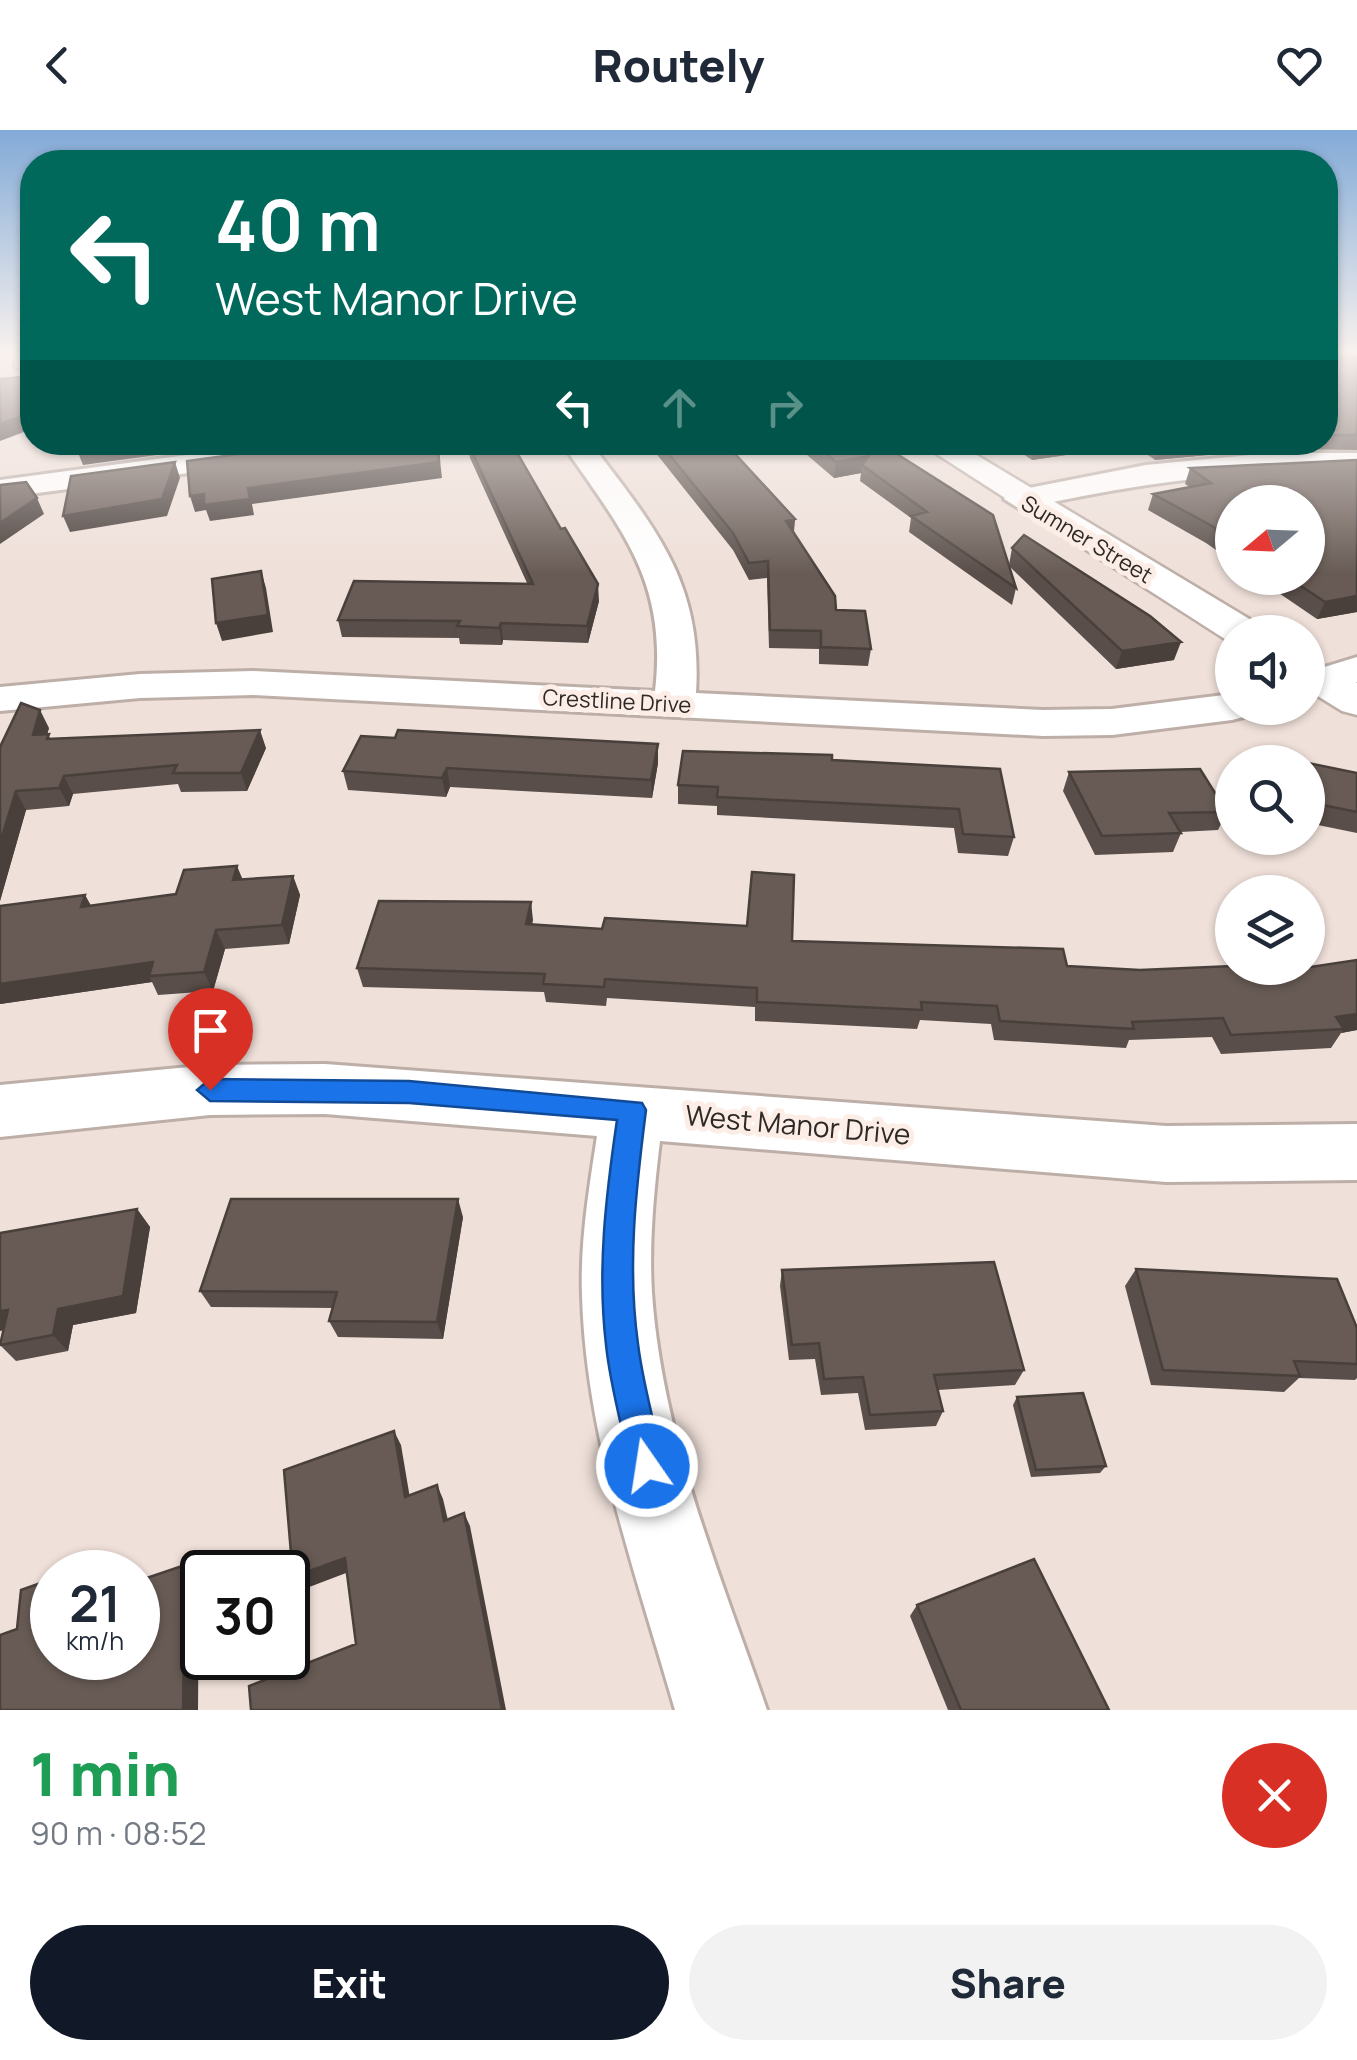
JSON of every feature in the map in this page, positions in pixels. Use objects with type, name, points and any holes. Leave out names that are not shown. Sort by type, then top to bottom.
[{"type":"street","points":[[0,489],[257,455]]},
{"type":"street","points":[[584,455],[669,582],[679,615],[681,656],[674,704]]},
{"type":"street","name":"Sumner Street","points":[[953,455],[1215,616]]},
{"type":"street","points":[[1020,499],[1171,468],[1278,461],[1357,462]]},
{"type":"street","name":"Crestline Drive","points":[[0,699],[140,686],[252,683],[1043,723],[1112,722],[1215,709]]},
{"type":"street","name":"West Manor Drive","points":[[0,1112],[146,1094],[280,1088],[409,1092],[1166,1154],[1357,1152]]},
{"type":"street","points":[[632,1110],[619,1217],[622,1348],[647,1466],[722,1710]]},
{"type":"building","points":[[1338,427],[1357,427],[1357,435],[1338,435]]},
{"type":"building","points":[[232,455],[439,455],[439,462],[248,488],[250,499],[204,505],[204,494],[190,496],[187,461]]},
{"type":"building","points":[[474,455],[518,455],[598,584],[587,626],[501,623],[499,628],[457,626],[460,621],[338,620],[354,581],[533,584]]},
{"type":"building","points":[[670,455],[736,455],[795,519],[786,521],[835,596],[836,610],[865,611],[871,649],[821,647],[821,631],[770,630],[768,561],[749,563],[733,533]]},
{"type":"building","points":[[828,455],[898,455],[993,515],[1016,588],[911,516],[927,512],[862,465],[869,456],[836,462]]},
{"type":"building","points":[[1357,460],[1357,596],[1325,602],[1314,595],[1325,595],[1325,485],[1215,485],[1215,528],[1153,494],[1211,483],[1190,468]]},
{"type":"building","points":[[175,462],[162,499],[63,516],[71,476]]},
{"type":"building","points":[[26,482],[37,498],[0,523],[0,485]]},
{"type":"building","points":[[1024,535],[1150,616],[1181,642],[1122,651],[1012,548]]},
{"type":"building","points":[[261,571],[268,615],[216,623],[212,579]]},
{"type":"building","points":[[21,703],[40,710],[33,735],[49,734],[47,739],[260,730],[241,773],[173,773],[177,765],[64,776],[59,788],[16,791],[0,843],[0,747]]},
{"type":"building","points":[[398,730],[658,744],[651,780],[447,768],[442,778],[343,771],[361,736],[395,738]]},
{"type":"building","points":[[683,751],[832,755],[832,760],[1000,769],[1014,837],[963,834],[959,809],[717,797],[718,787],[678,785]]},
{"type":"building","points":[[1325,766],[1357,773],[1357,812],[1325,805]]},
{"type":"building","points":[[1200,769],[1215,793],[1215,812],[1169,813],[1181,833],[1102,836],[1069,772]]},
{"type":"building","points":[[237,866],[233,880],[293,876],[282,925],[216,930],[204,972],[149,976],[153,962],[0,984],[0,906],[85,895],[81,907],[176,894],[184,870]]},
{"type":"building","points":[[752,872],[794,875],[792,941],[1063,949],[1067,966],[1140,970],[1215,967],[1215,985],[1325,985],[1325,965],[1357,960],[1357,1014],[1336,1017],[1344,1029],[1231,1035],[1223,1018],[1132,1022],[1134,1029],[1000,1021],[997,1006],[921,1002],[922,1010],[757,1002],[757,988],[605,979],[604,987],[543,984],[545,974],[357,968],[379,901],[531,902],[526,924],[602,929],[605,918],[747,926]]},
{"type":"building","points":[[231,1199],[458,1199],[437,1322],[329,1321],[337,1292],[200,1291]]},
{"type":"building","points":[[137,1209],[123,1296],[58,1309],[53,1335],[0,1345],[8,1310],[0,1311],[0,1233]]},
{"type":"building","points":[[994,1262],[1024,1370],[934,1375],[943,1411],[870,1415],[863,1377],[824,1379],[819,1343],[792,1345],[782,1270]]},
{"type":"building","points":[[1136,1269],[1337,1279],[1357,1328],[1357,1364],[1294,1361],[1300,1376],[1163,1370]]},
{"type":"building","points":[[1083,1393],[1106,1466],[1036,1470],[1017,1397]]},
{"type":"building","points":[[394,1431],[405,1497],[437,1485],[444,1521],[464,1513],[502,1710],[251,1710],[249,1686],[264,1680],[310,1680],[310,1662],[356,1644],[345,1558],[310,1571],[310,1550],[291,1550],[284,1470]]},
{"type":"building","points":[[1034,1559],[1109,1710],[961,1710],[917,1605]]},
{"type":"building","points":[[180,1567],[183,1710],[0,1710],[0,1635],[17,1629],[21,1590],[30,1587],[30,1680],[160,1680],[160,1574]]},
{"type":"route","points":[[210,1090],[409,1092],[632,1110],[620,1201],[618,1294],[622,1348],[647,1466]]}]
